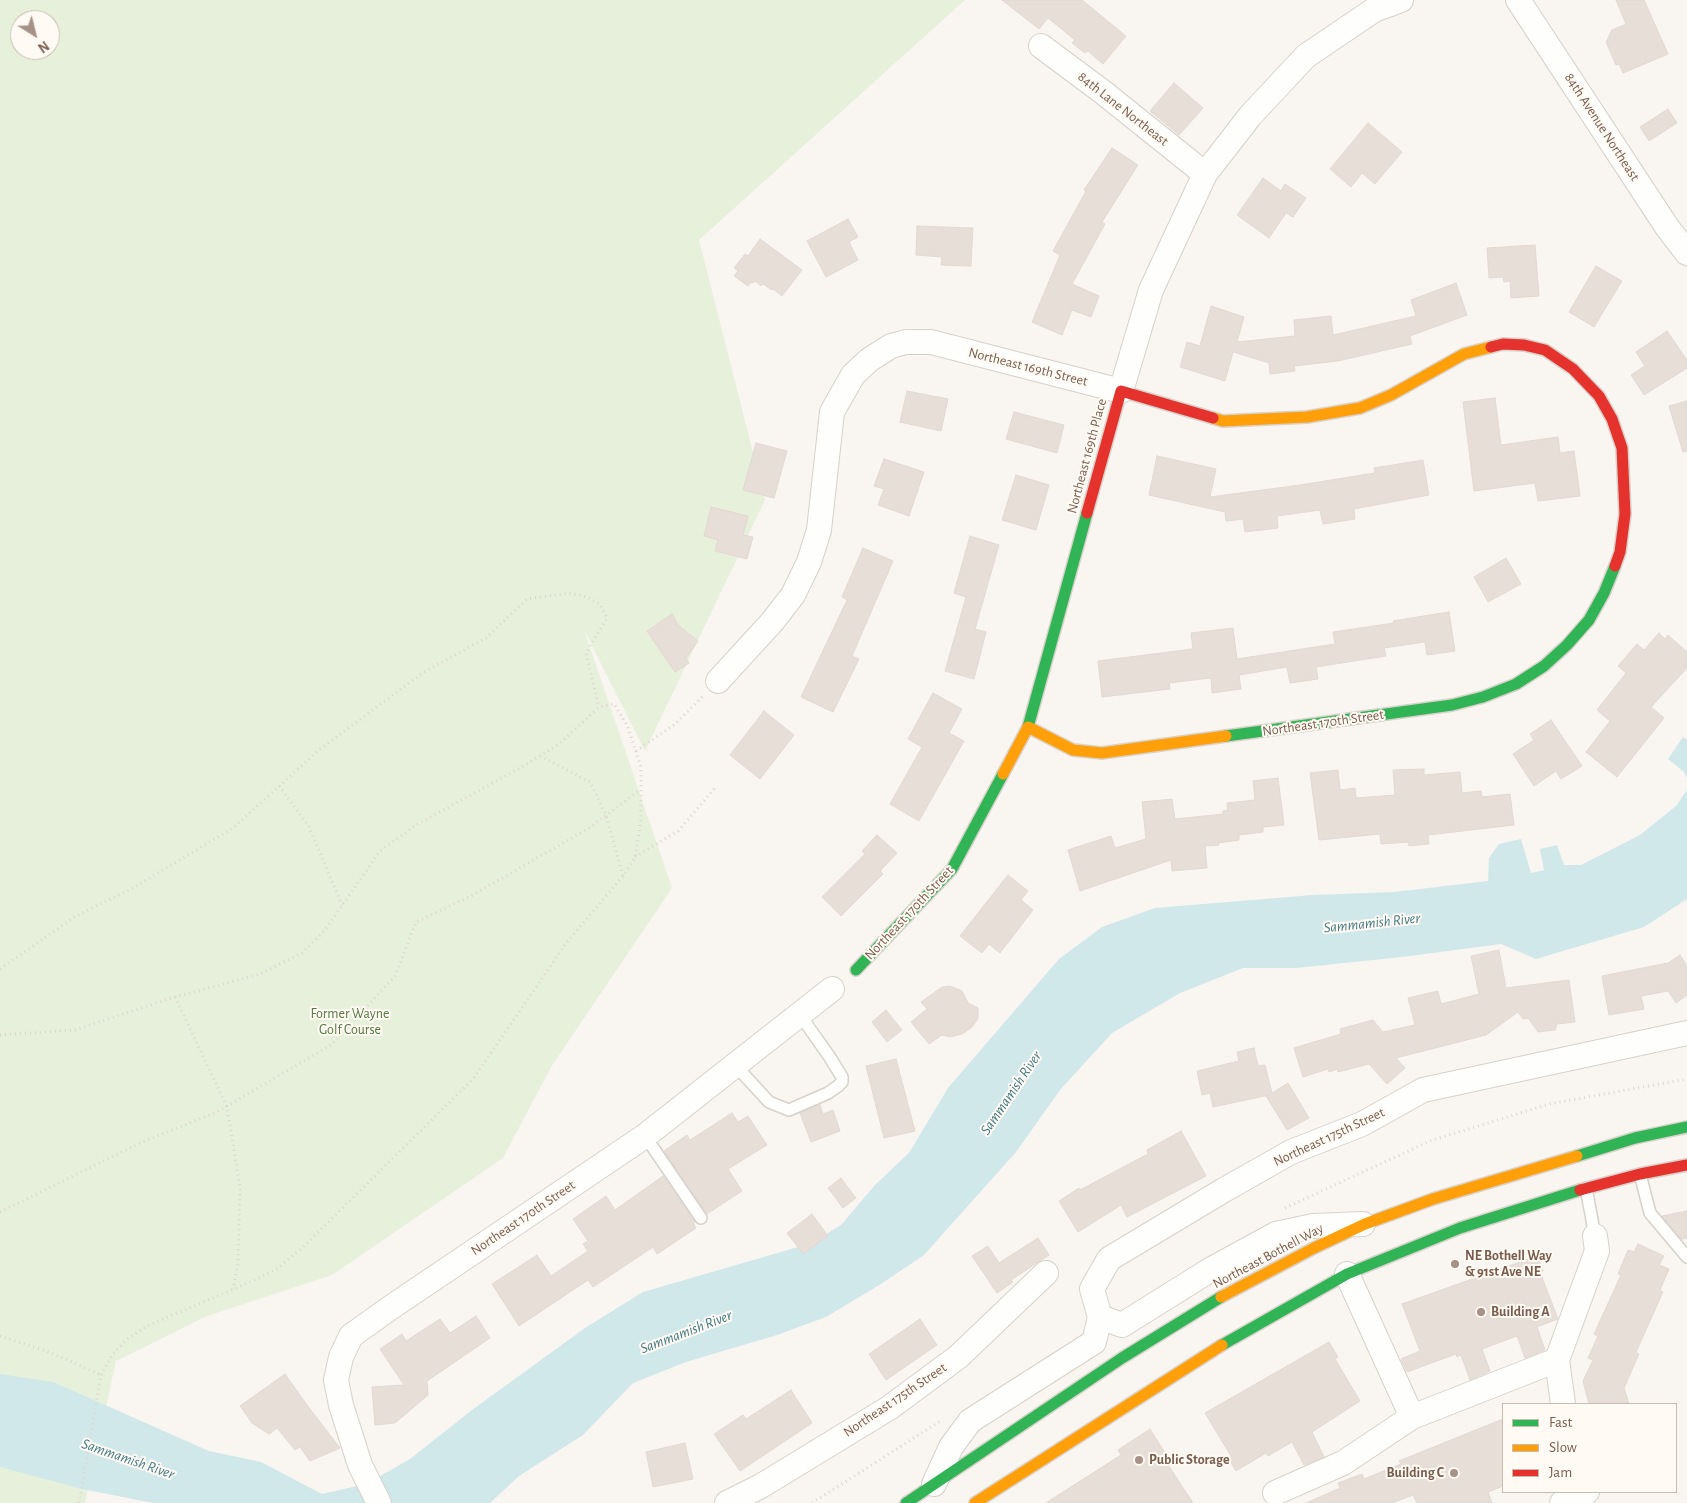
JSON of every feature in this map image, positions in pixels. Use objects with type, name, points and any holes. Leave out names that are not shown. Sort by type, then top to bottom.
[{"type":"street","points":[[1121,391],[1151,290],[1205,174],[1250,116],[1306,56],[1374,10],[1400,0]]},
{"type":"street","name":"84th Avenue Northeast","points":[[1518,0],[1667,227],[1687,253]]},
{"type":"street","name":"84th Lane Northeast","points":[[1041,46],[1112,99],[1205,174]]},
{"type":"street","name":"Northeast 169th Street","points":[[718,681],[772,622],[793,595],[809,562],[819,530],[832,412],[853,375],[868,360],[891,346],[906,342],[931,342],[1121,391]]},
{"type":"street","name":"Northeast 169th Place","points":[[1028,727],[1121,391],[1223,421],[1307,417],[1360,408],[1391,395],[1464,354],[1503,344],[1524,345],[1545,350]]},
{"type":"street","name":"Northeast 170th Street","points":[[856,970],[952,870],[1028,727],[1072,750],[1102,753],[1452,705],[1484,697],[1516,684],[1544,666],[1567,645],[1589,620],[1604,593],[1620,552],[1625,514],[1622,448],[1612,419],[1599,396],[1573,369],[1545,350]]},
{"type":"street","name":"Northeast 170th Street","points":[[379,1503],[360,1465],[341,1405],[336,1380],[341,1357],[351,1336],[645,1136],[832,989]]},
{"type":"street","name":"Northeast 175th Street","points":[[1100,1317],[1092,1289],[1109,1259],[1291,1152],[1362,1124],[1423,1090],[1687,1033]]},
{"type":"street","name":"Northeast Bothell Way","points":[[906,1503],[1122,1358],[1205,1306],[1314,1248],[1365,1224],[1433,1199],[1634,1138],[1687,1127]]},
{"type":"street","points":[[975,1503],[1240,1334],[1348,1270],[1460,1228],[1586,1188],[1640,1174],[1687,1165]]},
{"type":"street","points":[[1443,1208],[1461,1200],[1479,1185]]},
{"type":"street","points":[[934,1484],[951,1447],[970,1421],[1094,1342],[1100,1317],[1122,1325],[1210,1270],[1276,1234],[1313,1226],[1365,1224]]},
{"type":"street","points":[[1562,1403],[1557,1360],[1597,1252],[1595,1236]]},
{"type":"street","points":[[1348,1270],[1412,1417]]},
{"type":"street","name":"Northeast 175th Street","points":[[727,1503],[761,1486],[889,1408],[958,1357],[1046,1273]]},
{"type":"street","points":[[1275,1493],[1343,1463],[1412,1417],[1557,1360]]},
{"type":"street","points":[[1562,1503],[1586,1493]]},
{"type":"lane","points":[[735,1065],[769,1102],[789,1110],[828,1093],[838,1086],[842,1082],[842,1077],[800,1015]]},
{"type":"lane","points":[[645,1136],[701,1218]]},
{"type":"lane","points":[[1640,1174],[1650,1212],[1687,1258]]},
{"type":"lane","points":[[1586,1188],[1595,1236]]},
{"type":"path","points":[[0,969],[76,916],[133,888],[233,828],[319,750],[424,672],[486,638],[527,599],[569,593],[587,597],[600,604],[606,618],[586,653],[599,707]]},
{"type":"path","points":[[636,752],[674,725],[718,681]]},
{"type":"path","points":[[0,1035],[75,1030],[174,997],[260,974],[302,953],[325,930],[380,851],[416,825],[559,744],[599,707],[614,704],[627,725],[641,767],[641,819],[635,857],[623,876],[567,942],[473,1079],[302,1248],[278,1268],[233,1290],[147,1326],[127,1339],[112,1354],[101,1375],[79,1503]]},
{"type":"path","points":[[539,756],[590,782],[606,815],[623,876]]},
{"type":"path","points":[[279,786],[308,825],[342,906]]},
{"type":"path","points":[[635,857],[678,831],[715,788]]},
{"type":"path","points":[[0,1212],[140,1143],[217,1112],[331,1046],[395,976],[416,922],[471,896],[589,828],[639,792]]},
{"type":"path","points":[[174,997],[226,1106],[240,1188],[238,1264],[233,1290]]},
{"type":"path","points":[[1282,1210],[1430,1141],[1549,1104],[1687,1079]]},
{"type":"path","points":[[0,1336],[49,1352],[101,1375]]},
{"type":"green space","name":"Former Wayne Golf Course","points":[[0,0],[965,0],[699,240],[765,500],[645,751],[584,630],[672,888],[551,1067],[503,1158],[332,1275],[207,1316],[116,1361],[85,1503],[0,1503]]},
{"type":"water","points":[[1683,737],[1687,740],[1687,778],[1684,772],[1668,759]]},
{"type":"water","name":"Sammamish River","points":[[1687,790],[1687,899],[1644,927],[1536,959],[1501,944],[1296,968],[1243,968],[1180,993],[1112,1033],[1060,1090],[1016,1152],[924,1255],[881,1284],[826,1317],[777,1335],[686,1362],[633,1383],[583,1435],[519,1476],[490,1503],[153,1503],[82,1489],[0,1467],[0,1374],[53,1382],[209,1451],[261,1462],[322,1494],[366,1484],[410,1459],[472,1410],[585,1328],[643,1292],[812,1243],[841,1225],[875,1185],[909,1153],[948,1088],[1059,959],[1102,927],[1155,908],[1313,895],[1394,892],[1488,881],[1489,858],[1499,844],[1521,839],[1531,873],[1544,870],[1540,849],[1557,845],[1564,865],[1581,865],[1640,835],[1676,806]]},
{"type":"building","points":[[1002,0],[1082,0],[1126,36],[1103,64],[1088,51],[1085,53],[1072,43],[1075,40],[1048,18],[1039,29]]},
{"type":"building","points":[[1616,0],[1644,0],[1668,54],[1623,73],[1619,64],[1616,65],[1606,42],[1612,30],[1626,24]]},
{"type":"building","points":[[1174,83],[1203,108],[1179,135],[1150,111]]},
{"type":"building","points":[[1668,109],[1677,123],[1649,141],[1640,127]]},
{"type":"building","points":[[1368,123],[1402,152],[1375,184],[1362,173],[1351,187],[1330,169]]},
{"type":"building","points":[[1112,148],[1138,165],[1102,222],[1105,224],[1072,284],[1099,296],[1091,317],[1072,310],[1062,335],[1032,322],[1060,255],[1053,251],[1086,191],[1084,190]]},
{"type":"building","points":[[1263,178],[1281,191],[1285,184],[1306,198],[1293,217],[1286,213],[1269,238],[1237,215]]},
{"type":"building","points":[[848,219],[858,237],[849,242],[858,260],[826,277],[807,241]]},
{"type":"building","points":[[917,226],[973,228],[971,266],[941,265],[942,257],[916,255]]},
{"type":"building","points":[[760,239],[802,270],[782,296],[773,289],[763,284],[761,286],[755,281],[751,282],[748,286],[734,276],[738,271],[734,268],[745,254],[748,256]]},
{"type":"building","points":[[1535,245],[1539,296],[1511,298],[1510,281],[1504,282],[1503,277],[1489,278],[1487,248]]},
{"type":"building","points":[[1596,266],[1622,281],[1594,327],[1569,312]]},
{"type":"building","points":[[1456,283],[1467,315],[1410,336],[1412,344],[1338,361],[1294,366],[1295,371],[1270,374],[1269,363],[1233,352],[1225,381],[1180,367],[1187,342],[1200,346],[1211,306],[1244,317],[1237,342],[1295,336],[1294,320],[1331,316],[1333,335],[1416,316],[1411,300]]},
{"type":"building","points":[[1667,331],[1687,360],[1687,368],[1644,395],[1631,375],[1645,366],[1636,352]]},
{"type":"building","points":[[907,391],[948,399],[941,431],[900,422]]},
{"type":"building","points":[[1495,398],[1501,445],[1558,437],[1560,453],[1574,451],[1580,496],[1538,501],[1535,483],[1474,491],[1463,402]]},
{"type":"building","points":[[1687,401],[1687,451],[1683,452],[1669,406]]},
{"type":"building","points":[[1014,412],[1064,425],[1057,453],[1006,439]]},
{"type":"building","points":[[756,443],[787,451],[774,498],[743,490]]},
{"type":"building","points":[[1157,456],[1216,469],[1210,497],[1375,473],[1374,468],[1423,460],[1429,495],[1354,509],[1355,519],[1323,524],[1320,510],[1277,516],[1278,528],[1245,532],[1243,519],[1226,521],[1225,512],[1149,495]]},
{"type":"building","points":[[884,459],[924,472],[909,516],[878,505],[884,489],[874,486]]},
{"type":"building","points":[[1016,475],[1049,485],[1036,530],[1002,520]]},
{"type":"building","points":[[711,507],[748,516],[743,535],[753,537],[747,559],[715,551],[718,540],[704,536]]},
{"type":"building","points":[[970,536],[999,545],[975,629],[986,632],[974,679],[945,671],[966,597],[954,593]]},
{"type":"building","points":[[863,548],[893,561],[852,656],[859,659],[833,712],[801,697],[847,600],[842,597]]},
{"type":"building","points":[[1506,558],[1521,584],[1488,602],[1474,577]]},
{"type":"building","points":[[1449,612],[1455,651],[1427,655],[1425,642],[1384,648],[1386,656],[1316,667],[1318,679],[1290,683],[1287,667],[1239,675],[1241,689],[1212,693],[1211,678],[1169,683],[1170,689],[1102,697],[1098,661],[1193,649],[1191,633],[1233,628],[1237,659],[1335,644],[1333,632]]},
{"type":"building","points":[[672,614],[678,625],[698,641],[686,658],[689,663],[675,672],[647,631]]},
{"type":"building","points":[[1659,633],[1665,639],[1668,635],[1687,652],[1687,668],[1651,707],[1664,718],[1617,777],[1586,752],[1610,721],[1597,710],[1626,673],[1618,666],[1637,644],[1644,650]]},
{"type":"building","points":[[933,693],[962,709],[949,733],[964,741],[919,821],[890,804],[922,747],[908,739]]},
{"type":"building","points":[[764,711],[794,735],[760,779],[730,755]]},
{"type":"building","points":[[1551,720],[1582,766],[1561,779],[1556,771],[1534,786],[1513,754],[1534,740],[1530,734]]},
{"type":"building","points":[[1424,769],[1424,775],[1460,772],[1462,793],[1481,791],[1482,797],[1510,794],[1514,825],[1428,835],[1429,844],[1409,846],[1408,842],[1381,844],[1380,834],[1319,840],[1310,773],[1338,770],[1340,790],[1355,788],[1356,798],[1395,795],[1393,770]]},
{"type":"building","points":[[1278,778],[1284,825],[1263,827],[1263,832],[1239,835],[1239,840],[1205,846],[1207,868],[1172,871],[1171,860],[1080,891],[1068,850],[1111,836],[1115,848],[1146,839],[1142,802],[1172,799],[1175,819],[1223,814],[1223,811],[1228,810],[1227,803],[1255,800],[1253,781]]},
{"type":"building","points":[[877,835],[897,853],[880,871],[883,874],[841,916],[822,897],[865,854],[862,851]]},
{"type":"building","points":[[1008,875],[1028,891],[1021,900],[1033,910],[1000,953],[989,944],[982,953],[960,936]]},
{"type":"building","points":[[1499,950],[1506,988],[1569,980],[1575,1022],[1557,1024],[1555,1030],[1538,1032],[1528,1018],[1523,1019],[1518,1012],[1486,1035],[1396,1058],[1405,1068],[1387,1084],[1369,1064],[1338,1072],[1337,1069],[1329,1072],[1328,1069],[1303,1077],[1294,1048],[1341,1034],[1340,1029],[1373,1020],[1383,1032],[1415,1025],[1408,998],[1438,991],[1441,1004],[1479,994],[1471,956]]},
{"type":"building","points":[[1680,955],[1687,966],[1687,995],[1676,1003],[1668,991],[1641,996],[1644,1009],[1609,1015],[1602,976],[1668,963]]},
{"type":"building","points":[[950,986],[962,991],[968,1003],[978,1008],[978,1019],[971,1028],[962,1034],[950,1037],[942,1035],[929,1044],[911,1022],[927,1009],[921,1002],[942,987]]},
{"type":"building","points":[[886,1010],[902,1030],[887,1042],[872,1022]]},
{"type":"building","points":[[1254,1048],[1258,1066],[1265,1065],[1272,1093],[1288,1083],[1309,1118],[1287,1130],[1266,1096],[1269,1095],[1213,1107],[1210,1093],[1202,1095],[1197,1071],[1239,1061],[1237,1052]]},
{"type":"building","points":[[896,1059],[915,1131],[884,1138],[866,1066]]},
{"type":"building","points":[[820,1105],[823,1114],[833,1110],[840,1131],[811,1142],[800,1113]]},
{"type":"building","points":[[732,1113],[738,1122],[748,1116],[767,1145],[728,1169],[742,1191],[707,1214],[664,1151],[687,1135],[690,1140]]},
{"type":"building","points":[[1181,1131],[1206,1176],[1127,1217],[1121,1205],[1078,1232],[1059,1201],[1079,1188],[1080,1190],[1148,1154],[1147,1150]]},
{"type":"building","points":[[663,1176],[695,1222],[693,1223],[696,1228],[657,1254],[653,1247],[593,1287],[588,1280],[519,1326],[492,1284],[537,1255],[551,1276],[588,1251],[583,1244],[588,1241],[573,1219],[606,1196],[615,1210]]},
{"type":"building","points":[[841,1178],[856,1198],[843,1208],[828,1188]]},
{"type":"building","points":[[1687,1211],[1687,1238],[1681,1239],[1662,1216]]},
{"type":"building","points":[[812,1214],[828,1236],[803,1254],[787,1233]]},
{"type":"building","points":[[1038,1238],[1049,1255],[1011,1280],[1013,1282],[997,1293],[972,1256],[988,1246],[999,1263]]},
{"type":"building","points":[[1638,1244],[1664,1256],[1659,1265],[1669,1269],[1660,1290],[1663,1292],[1636,1352],[1639,1354],[1624,1388],[1629,1403],[1589,1403],[1583,1381],[1593,1360],[1588,1358],[1598,1336],[1594,1334],[1621,1275],[1618,1274],[1628,1250],[1634,1252]]},
{"type":"building","name":"Building A","points":[[1537,1256],[1543,1271],[1540,1272],[1558,1319],[1537,1327],[1545,1350],[1525,1358],[1517,1336],[1482,1349],[1490,1371],[1470,1380],[1461,1355],[1457,1357],[1456,1354],[1407,1372],[1401,1359],[1420,1351],[1402,1304]]},
{"type":"building","points":[[476,1316],[490,1338],[427,1381],[428,1395],[395,1423],[375,1425],[372,1387],[404,1385],[380,1349],[402,1334],[406,1341],[440,1319],[450,1333]]},
{"type":"building","points":[[920,1319],[937,1345],[886,1380],[869,1354]]},
{"type":"building","points":[[1329,1342],[1338,1357],[1335,1359],[1360,1401],[1312,1432],[1324,1457],[1304,1465],[1292,1442],[1268,1456],[1266,1453],[1236,1471],[1228,1458],[1231,1456],[1205,1413]]},
{"type":"building","points":[[285,1374],[340,1448],[310,1461],[300,1447],[295,1450],[277,1428],[269,1434],[252,1423],[240,1406]]},
{"type":"building","points":[[791,1390],[812,1423],[740,1471],[714,1434],[743,1415],[746,1419]]},
{"type":"building","name":"Building C","points":[[1502,1419],[1502,1486],[1488,1492],[1492,1503],[1417,1503],[1413,1495],[1392,1503],[1306,1503],[1340,1488],[1338,1483],[1362,1474],[1364,1479],[1401,1464],[1399,1461]]},
{"type":"building","name":"Public Storage","points":[[1150,1429],[1169,1459],[1165,1460],[1193,1503],[1046,1503],[1121,1455],[1118,1450]]},
{"type":"building","points":[[685,1443],[693,1479],[653,1487],[646,1452]]},
{"type":"traffic: fast","points":[[1028,727],[1087,513]]},
{"type":"traffic: fast","points":[[1226,736],[1452,705],[1483,697],[1516,684],[1544,666],[1567,645],[1589,620],[1604,593],[1615,566]]},
{"type":"traffic: fast","points":[[856,970],[952,869],[1003,774]]},
{"type":"traffic: fast","points":[[1577,1156],[1635,1138],[1687,1127]]},
{"type":"traffic: fast","points":[[1222,1345],[1347,1274],[1460,1228],[1580,1190]]},
{"type":"traffic: fast","points":[[906,1503],[1122,1358],[1221,1297]]},
{"type":"traffic: slow","points":[[1213,418],[1223,421],[1307,417],[1360,408],[1391,395],[1464,354],[1491,347]]},
{"type":"traffic: slow","points":[[1003,774],[1028,727],[1073,750],[1102,753],[1226,736]]},
{"type":"traffic: slow","points":[[1221,1297],[1314,1248],[1365,1224],[1433,1199],[1577,1156]]},
{"type":"traffic: slow","points":[[975,1503],[1222,1345]]},
{"type":"traffic: jam","points":[[1491,347],[1503,344],[1524,345],[1545,350],[1573,369],[1599,396],[1612,419],[1622,448],[1625,514],[1620,552],[1615,566]]},
{"type":"traffic: jam","points":[[1087,513],[1121,391],[1213,418]]},
{"type":"traffic: jam","points":[[1580,1190],[1640,1174],[1687,1165]]},
{"type":"place","name":"NE Bothell Way & 91st Ave NE","points":[[1455,1264]]},
{"type":"place","name":"Building A","points":[[1481,1312]]},
{"type":"place","name":"Public Storage","points":[[1139,1460]]},
{"type":"place","name":"Building C","points":[[1454,1473]]}]
